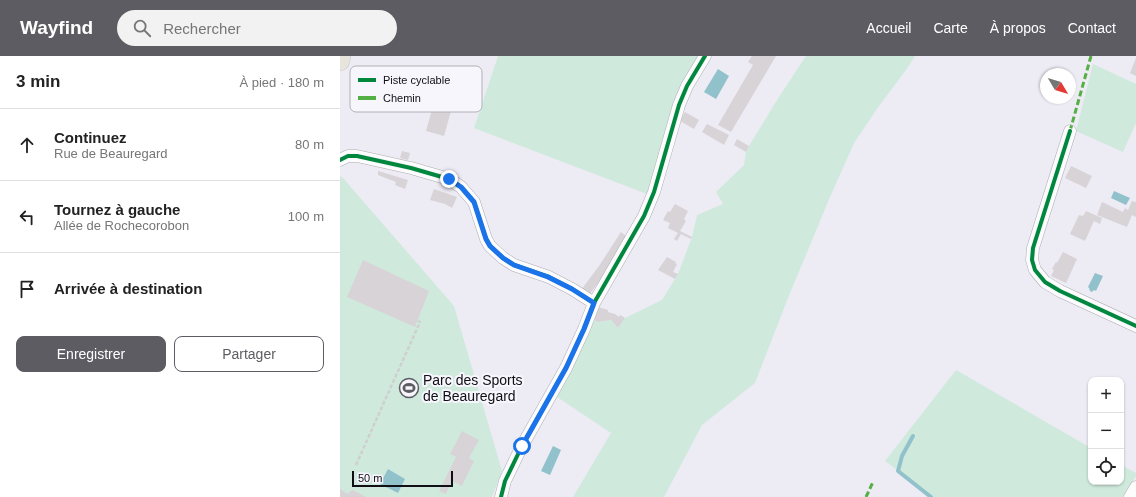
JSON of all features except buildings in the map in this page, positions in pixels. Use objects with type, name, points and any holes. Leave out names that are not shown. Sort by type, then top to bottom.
[{"type":"main road","points":[[340,61],[342,56]]},
{"type":"street","points":[[501,497],[505,481],[522,446],[566,368],[593,306],[644,216],[654,192],[679,105],[687,86],[706,56]]},
{"type":"street","points":[[1070,131],[1033,248],[1032,260],[1035,270],[1045,282],[1060,291],[1136,326]]},
{"type":"street","points":[[340,160],[348,156],[357,156],[410,168],[449,179],[461,187],[474,202],[486,239],[490,246],[503,258],[514,265],[548,277],[572,289],[593,306]]},
{"type":"street","points":[[1130,497],[1136,487]]},
{"type":"path","points":[[356,465],[420,322],[418,321]]},
{"type":"green space","points":[[498,56],[703,56],[647,194],[474,128],[479,112],[482,112],[482,104]]},
{"type":"green space","points":[[806,56],[915,56],[854,143],[788,298],[755,383],[702,425],[664,497],[573,497],[611,433],[551,393],[590,312],[598,322],[611,320],[618,328],[625,318],[662,300],[678,274],[692,237],[697,215],[723,204],[716,192],[744,165],[746,152],[749,146]]},
{"type":"green space","points":[[1093,64],[1136,84],[1136,123],[1123,152],[1076,131]]},
{"type":"green space","name":"Parc des Sports de Beauregard","points":[[340,176],[454,306],[502,471],[492,497],[340,497]]},
{"type":"green space","points":[[956,370],[1088,446],[1088,485],[1124,485],[1124,467],[1136,473],[1136,476],[1122,497],[933,497],[885,461]]},
{"type":"water","points":[[718,69],[729,76],[716,99],[704,92]]},
{"type":"water","points":[[1114,191],[1130,198],[1126,205],[1111,198]]},
{"type":"water","points":[[1095,273],[1103,276],[1096,291],[1094,290],[1092,292],[1088,287]]},
{"type":"water","points":[[553,446],[561,450],[550,475],[541,471]]},
{"type":"water","points":[[388,469],[405,479],[398,493],[380,484]]},
{"type":"waterway","points":[[913,436],[902,456],[898,471],[931,497]]},
{"type":"marked path","points":[[1070,131],[1091,56]]},
{"type":"marked path","points":[[866,497],[873,482]]},
{"type":"cycle path","points":[[501,497],[505,481],[522,446],[566,368],[594,303],[644,216],[654,192],[679,105],[687,86],[705,56]]},
{"type":"cycle path","points":[[1070,131],[1033,248],[1032,260],[1035,270],[1045,282],[1060,291],[1136,326]]},
{"type":"cycle path","points":[[340,160],[348,156],[357,156],[411,168],[449,179],[461,187],[474,202],[486,239],[490,246],[503,258],[514,265],[549,277],[594,303]]},
{"type":"place","name":"Parc des Sports de Beauregard","points":[[409,388]]},
{"type":"route","points":[[449,179],[461,187],[474,202],[486,239],[490,246],[503,258],[514,265],[548,277],[572,289],[594,303],[566,368],[522,446]]}]
